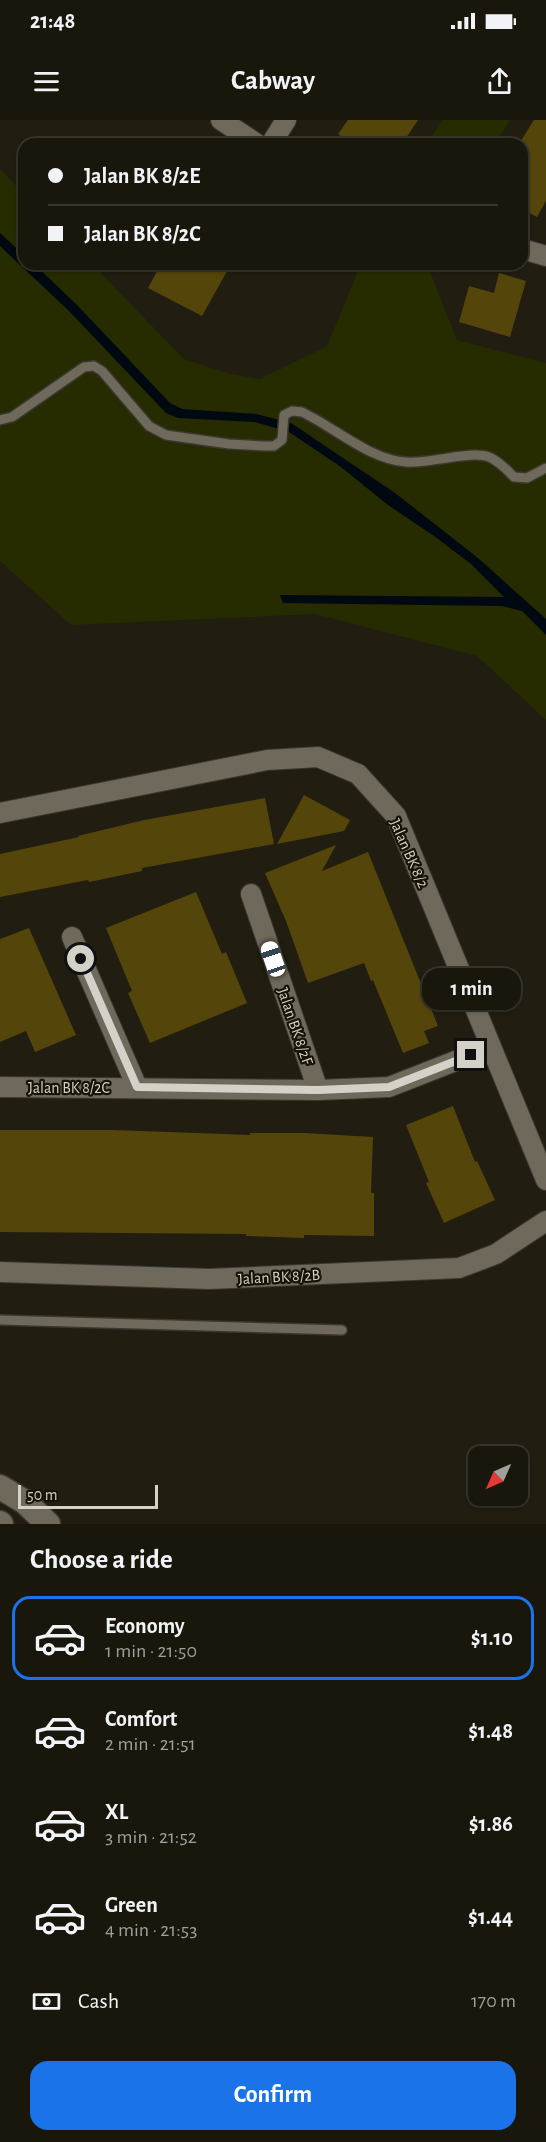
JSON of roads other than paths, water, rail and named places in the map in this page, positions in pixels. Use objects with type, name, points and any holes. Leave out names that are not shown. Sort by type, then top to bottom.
[{"type":"street","points":[[221,120],[248,138]]},
{"type":"street","points":[[275,138],[286,120]]},
{"type":"street","points":[[528,251],[546,256]]},
{"type":"street","name":"Jalan BK 8/2","points":[[0,813],[267,760],[318,757],[358,774],[396,816],[546,1180]]},
{"type":"street","name":"Jalan BK 8/2F","points":[[250,894],[318,1090]]},
{"type":"street","points":[[72,938],[137,1087]]},
{"type":"street","name":"Jalan BK 8/2C","points":[[0,1087],[318,1090],[389,1087],[491,1047]]},
{"type":"street","name":"Jalan BK 8/2B","points":[[0,1272],[210,1279],[459,1268],[496,1254],[546,1221]]},
{"type":"street","points":[[0,1487],[25,1502],[48,1524]]},
{"type":"lane","points":[[0,420],[12,417],[84,368],[94,366],[102,371],[149,426],[166,435],[229,444],[274,446],[282,440],[284,415],[292,411],[302,412],[374,452],[403,462],[423,463],[476,454],[500,463],[514,477],[527,478],[546,468]]},
{"type":"lane","points":[[0,1320],[342,1330]]}]
